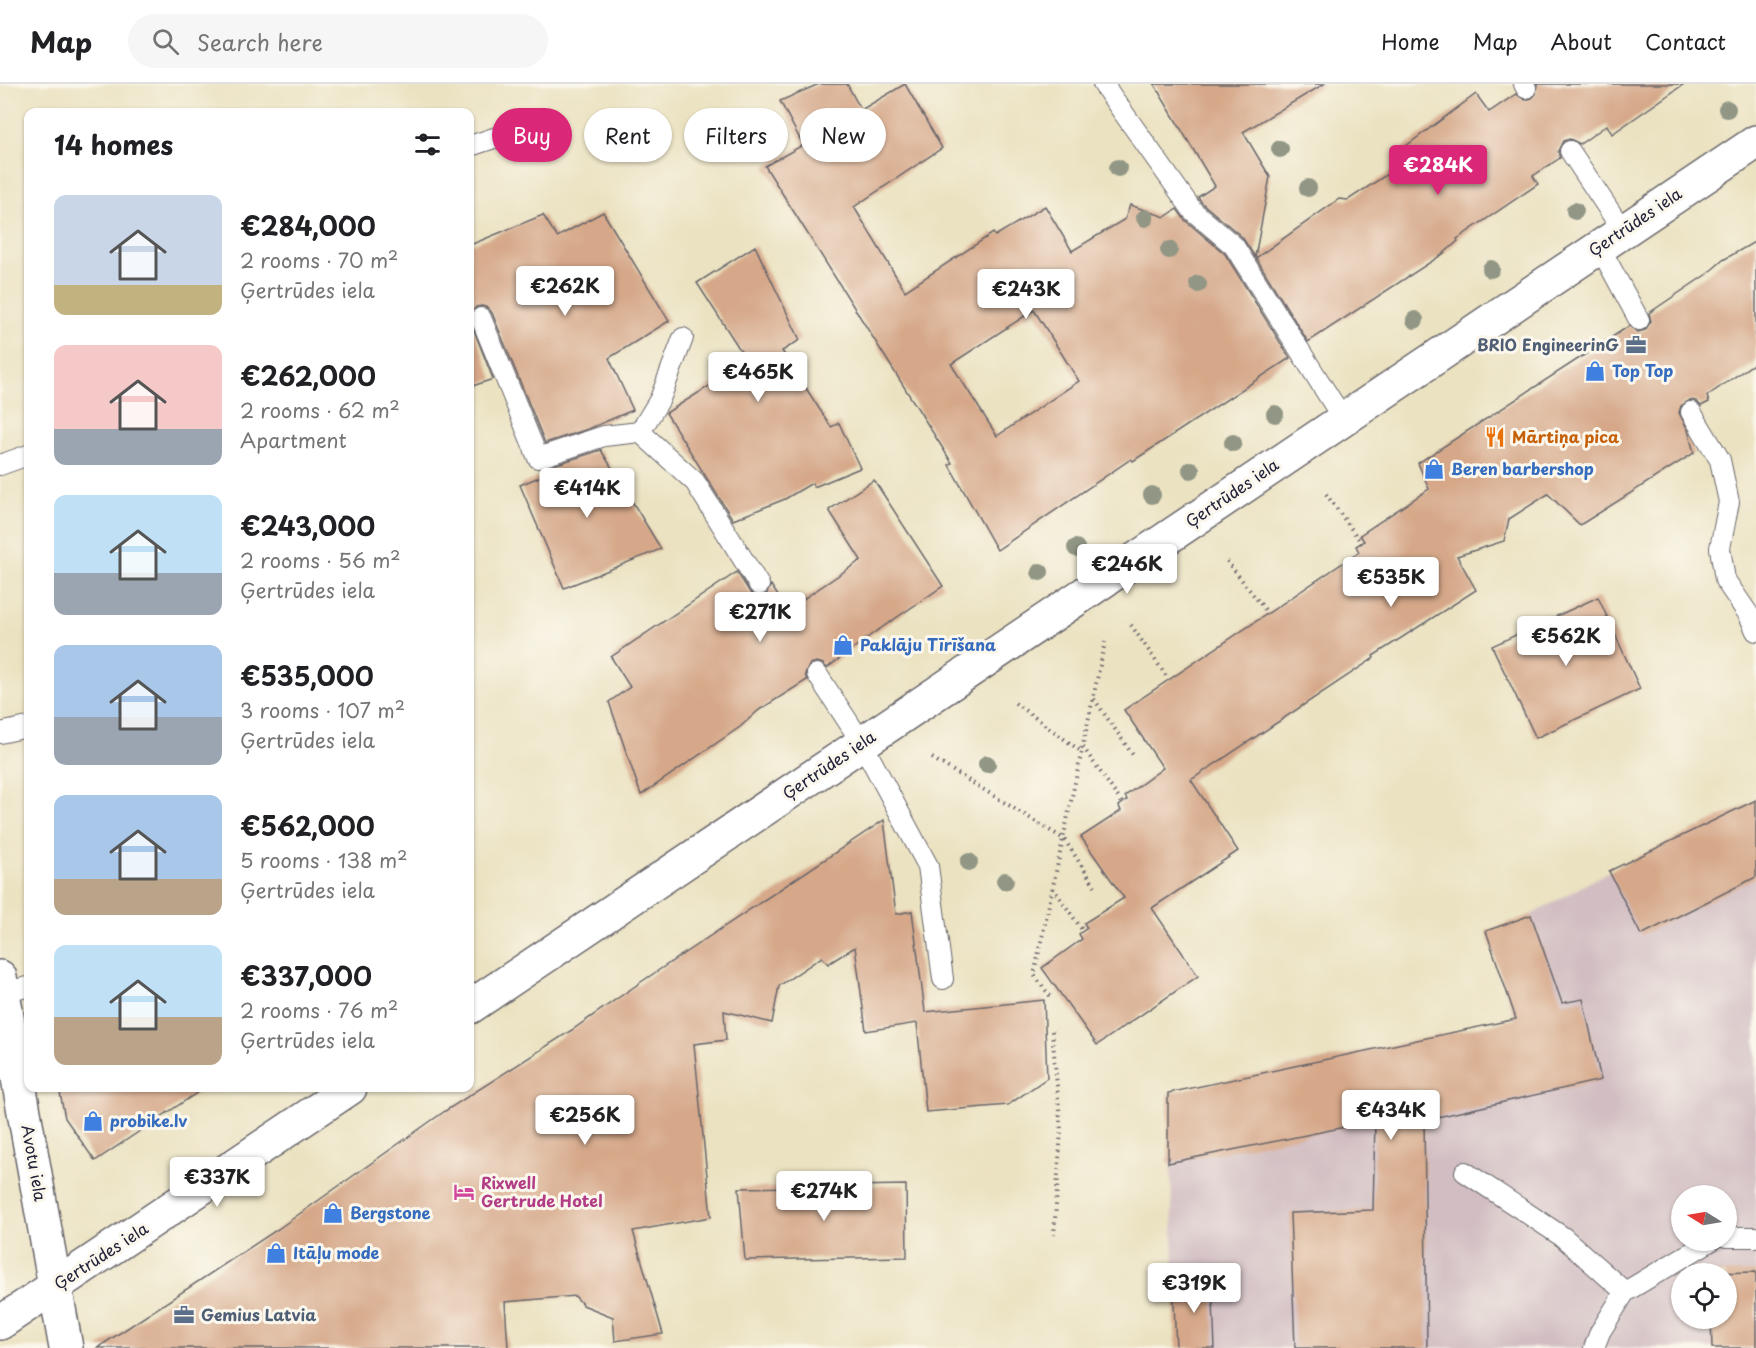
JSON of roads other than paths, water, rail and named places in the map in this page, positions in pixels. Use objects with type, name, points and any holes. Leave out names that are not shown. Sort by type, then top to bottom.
[{"type":"street","name":"Ģertrūdes iela","points":[[474,1004],[1756,142]]},
{"type":"street","name":"Avotu iela","points":[[10,986],[24,1077]]},
{"type":"street","name":"Avotu iela","points":[[26,1092],[66,1348]]},
{"type":"street","name":"Ģertrūdes iela","points":[[0,1323],[95,1261],[317,1098],[337,1092]]},
{"type":"lane","points":[[1103,84],[1193,211],[1234,246],[1343,419]]},
{"type":"lane","points":[[474,145],[492,139]]},
{"type":"lane","points":[[1570,151],[1611,239],[1639,320]]},
{"type":"lane","points":[[481,318],[538,458],[604,436],[640,432],[695,482],[759,585]]},
{"type":"lane","points":[[640,432],[660,399],[683,338]]},
{"type":"lane","points":[[1691,412],[1720,460],[1730,501],[1720,548],[1725,580],[1749,615],[1756,631]]},
{"type":"lane","points":[[0,465],[24,456]]},
{"type":"lane","points":[[817,674],[862,743],[928,866],[943,979]]},
{"type":"lane","points":[[0,733],[24,727]]},
{"type":"lane","points":[[1465,1172],[1563,1237],[1624,1292]]},
{"type":"lane","points":[[1737,1237],[1756,1237]]},
{"type":"lane","points":[[1594,1348],[1600,1332],[1624,1292],[1693,1251]]},
{"type":"place","name":"BRIO EngineerinG","points":[[1636,345]]},
{"type":"place","name":"Top Top","points":[[1595,371]]},
{"type":"place","name":"Mārtiņa pica","points":[[1495,437]]},
{"type":"place","name":"Beren barbershop","points":[[1434,469]]},
{"type":"place","name":"Paklāju Tīrīšana","points":[[843,645]]},
{"type":"place","name":"probike.lv","points":[[93,1121]]},
{"type":"place","name":"Rixwell Gertrude Hotel","points":[[464,1192]]},
{"type":"place","name":"Bergstone","points":[[333,1213]]},
{"type":"place","name":"Itāļu mode","points":[[276,1253]]},
{"type":"place","name":"Gemius Latvia","points":[[184,1315]]}]
